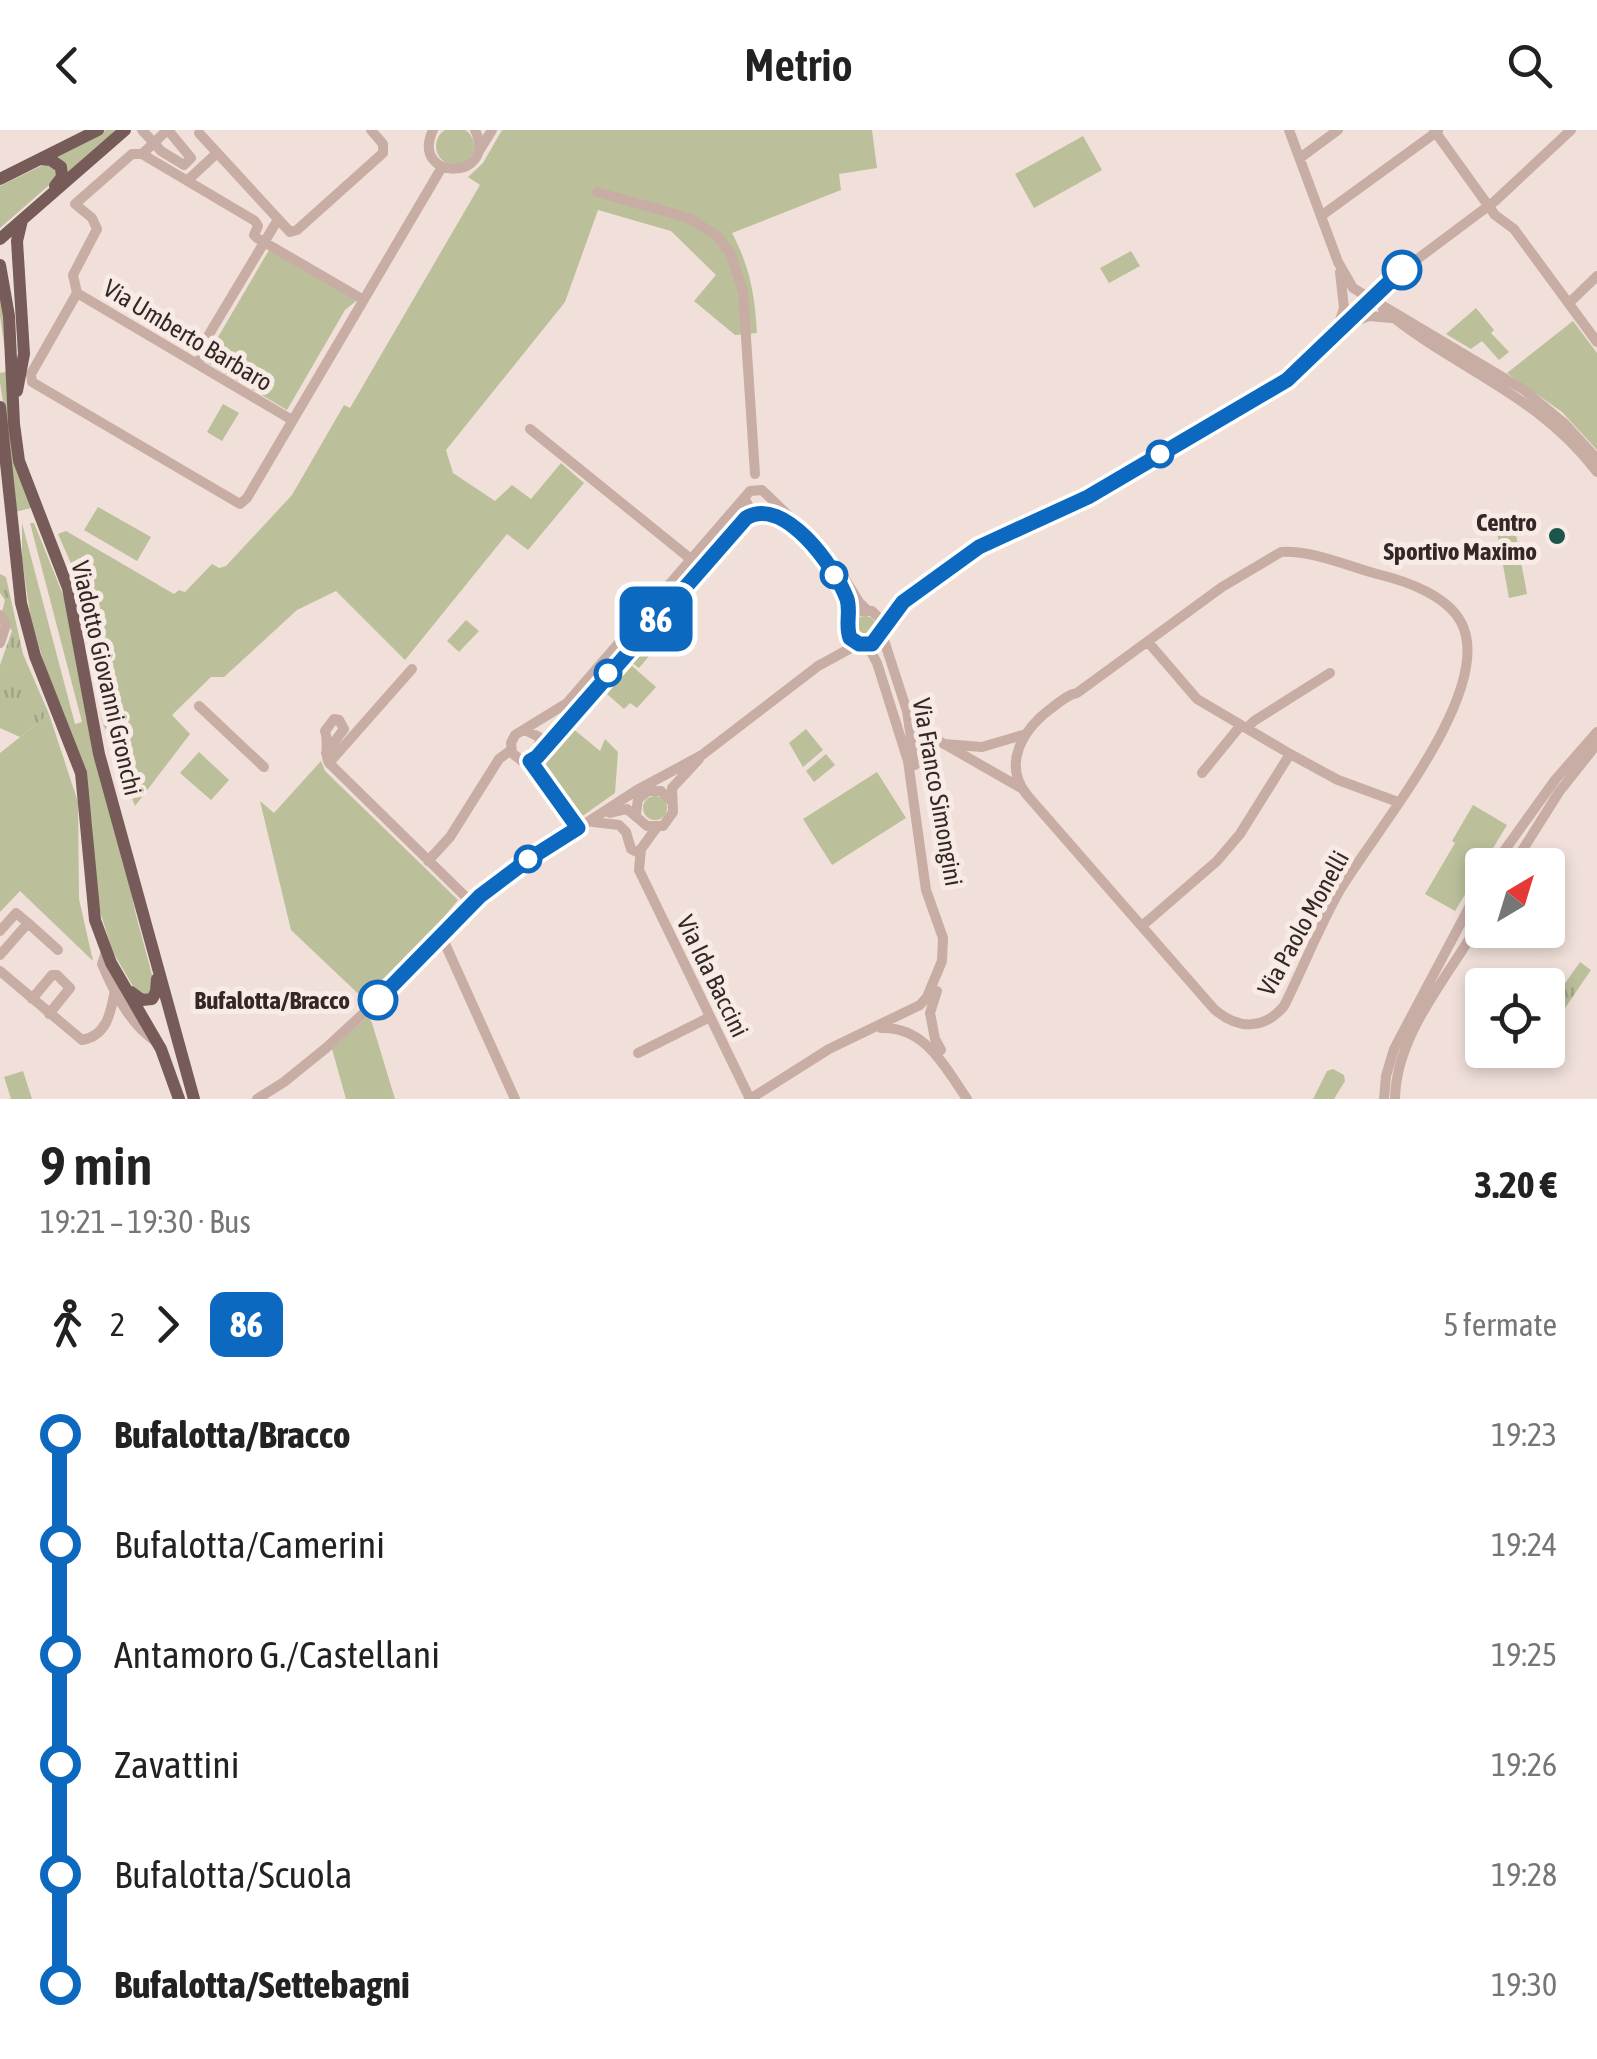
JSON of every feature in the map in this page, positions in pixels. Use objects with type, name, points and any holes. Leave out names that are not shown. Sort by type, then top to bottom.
[{"type":"main road","points":[[4,175],[98,130]]},
{"type":"main road","points":[[2,238],[125,130]]},
{"type":"main road","points":[[36,207],[63,175],[57,163],[38,159]]},
{"type":"main road","points":[[6,407],[24,354],[17,241],[22,220]]},
{"type":"main road","name":"Viadotto Giovanni Gronchi","points":[[0,265],[9,316],[6,407],[14,558],[30,641],[81,774],[88,818],[90,891],[106,952],[158,1044],[179,1099]]},
{"type":"main road","name":"Viadotto Giovanni Gronchi","points":[[6,407],[24,476],[74,614],[99,754],[194,1099]]},
{"type":"main road","points":[[0,437],[8,455]]},
{"type":"main road","points":[[14,558],[15,525],[25,514],[33,518],[55,554]]},
{"type":"main road","points":[[117,975],[136,996],[152,1000],[157,984],[152,947]]},
{"type":"street","points":[[142,130],[161,151],[184,165]]},
{"type":"street","points":[[142,154],[167,130],[188,180],[256,222],[254,235],[264,242],[362,299]]},
{"type":"street","points":[[196,131],[213,157],[290,232],[297,230],[384,148],[371,130]]},
{"type":"street","points":[[434,130],[429,150],[442,167],[464,168],[492,130]]},
{"type":"street","points":[[474,130],[478,152]]},
{"type":"street","points":[[1289,130],[1338,262],[1353,288],[1524,390],[1564,423],[1597,459]]},
{"type":"street","points":[[1300,158],[1338,130]]},
{"type":"street","points":[[594,822],[619,824],[631,849],[640,853],[657,828],[670,818],[670,794],[677,780],[702,755],[818,666],[872,644],[903,602],[979,547],[1088,497],[1262,397],[1306,364],[1392,278],[1489,206],[1571,130]]},
{"type":"street","points":[[1321,216],[1436,131],[1489,206],[1514,229],[1597,342]]},
{"type":"street","points":[[184,165],[200,150],[213,157]]},
{"type":"street","points":[[59,189],[75,204],[131,155],[142,154],[184,165]]},
{"type":"street","points":[[188,180],[213,157]]},
{"type":"street","points":[[77,293],[31,379],[35,385],[240,504],[442,167]]},
{"type":"street","points":[[597,192],[689,218],[717,236],[731,254],[744,292],[755,474],[746,497],[748,509],[780,517],[817,551],[846,598],[848,629],[862,645]]},
{"type":"street","name":"Via Umberto Barbaro","points":[[75,204],[90,217],[96,229],[72,278],[77,293],[292,420]]},
{"type":"street","points":[[1470,221],[1500,219]]},
{"type":"street","points":[[198,364],[206,340],[277,221]]},
{"type":"street","points":[[1333,338],[1344,308],[1338,262]]},
{"type":"street","points":[[1569,304],[1597,276]]},
{"type":"street","points":[[1370,299],[1394,319],[1534,408],[1567,436],[1597,472]]},
{"type":"street","points":[[1344,326],[1365,317],[1394,319]]},
{"type":"street","points":[[530,430],[692,560]]},
{"type":"street","points":[[755,474],[767,494],[821,545],[882,630]]},
{"type":"street","points":[[428,861],[450,837],[501,756],[511,750],[514,737],[567,703],[746,497],[755,489],[767,494]]},
{"type":"street","points":[[530,761],[730,534],[768,506],[767,494]]},
{"type":"street","name":"Via Paolo Monelli","points":[[1022,788],[1223,1017],[1246,1025],[1268,1020],[1284,1006],[1338,894],[1437,744],[1456,699],[1468,654],[1460,621],[1422,590],[1399,579],[1281,552],[1222,587],[1023,735]]},
{"type":"street","points":[[818,666],[848,629],[855,612],[903,602]]},
{"type":"street","points":[[0,615],[6,628],[0,643]]},
{"type":"street","name":"Via Franco Simongini","points":[[882,630],[911,733],[932,890],[950,948],[930,1013]]},
{"type":"street","points":[[1148,642],[1191,694],[1338,780],[1398,802]]},
{"type":"street","name":"Via Franco Simongini","points":[[862,645],[872,653],[887,690],[908,761],[926,890],[944,942],[936,977],[925,1000],[911,1011]]},
{"type":"street","points":[[328,758],[412,669]]},
{"type":"street","points":[[1202,773],[1244,727],[1330,673]]},
{"type":"street","points":[[897,680],[887,690],[904,728],[974,766],[985,768]]},
{"type":"street","points":[[199,706],[264,767]]},
{"type":"street","points":[[906,712],[922,730],[1022,788]]},
{"type":"street","points":[[344,729],[335,715],[325,731],[328,758],[472,904]]},
{"type":"street","points":[[328,758],[352,718]]},
{"type":"street","points":[[525,730],[539,737],[540,752]]},
{"type":"street","points":[[1506,848],[1546,792],[1597,732]]},
{"type":"street","points":[[944,744],[982,747],[1023,735],[1016,768],[1022,788]]},
{"type":"street","points":[[913,752],[926,741]]},
{"type":"street","points":[[1524,848],[1559,792],[1597,744]]},
{"type":"street","points":[[511,750],[518,759],[530,761],[578,828]]},
{"type":"street","points":[[1142,926],[1216,861],[1240,834],[1290,754]]},
{"type":"street","points":[[258,1099],[284,1082],[372,1006],[472,904],[521,864],[614,804],[702,755]]},
{"type":"street","points":[[614,804],[658,790],[689,760]]},
{"type":"street","points":[[658,790],[672,802]]},
{"type":"street","points":[[636,814],[641,795]]},
{"type":"street","points":[[578,828],[622,808],[636,814],[645,825],[657,828]]},
{"type":"street","name":"Via Ida Baccini","points":[[640,853],[639,870],[750,1099]]},
{"type":"street","points":[[0,931],[16,913],[58,950]]},
{"type":"street","points":[[1384,1099],[1394,1049],[1465,915]]},
{"type":"street","points":[[0,955],[28,924]]},
{"type":"street","points":[[442,936],[516,1099]]},
{"type":"street","points":[[1394,1099],[1404,1048],[1465,946]]},
{"type":"street","name":"Viadotto Giovanni Gronchi","points":[[106,952],[101,962],[115,990],[141,1032],[158,1044]]},
{"type":"street","points":[[0,971],[82,1040],[93,1038],[118,1010],[127,1010]]},
{"type":"street","points":[[32,999],[52,975],[58,975],[70,988],[49,1014]]},
{"type":"street","points":[[109,1017],[115,990]]},
{"type":"street","points":[[750,1099],[814,1058],[921,1008],[934,1021],[932,1030],[937,1044],[977,1099]]},
{"type":"street","points":[[907,1033],[903,1024],[911,1011]]},
{"type":"street","points":[[638,1052],[710,1017]]},
{"type":"street","points":[[867,1030],[894,1028],[931,1046],[967,1099]]},
{"type":"street","points":[[919,1039],[932,1030]]},
{"type":"street","points":[[284,1082],[289,1099]]},
{"type":"green space","points":[[455,127],[468,133],[474,146],[468,159],[455,165],[442,159],[436,146],[442,133]]},
{"type":"green space","points":[[106,130],[120,130],[67,178],[54,155]]},
{"type":"green space","points":[[502,130],[872,130],[877,168],[839,174],[841,190],[732,233],[751,282],[757,333],[735,335],[694,301],[716,275],[671,231],[598,210],[565,302],[446,450],[453,473],[495,501],[512,485],[531,499],[561,463],[584,483],[528,550],[507,534],[405,660],[336,591],[297,610],[224,677],[211,677],[172,715],[190,734],[135,806],[102,721],[86,610],[58,534],[66,531],[174,594],[179,590],[185,592],[212,564],[226,566],[292,495],[344,405],[350,408],[480,185],[468,177],[483,163]]},
{"type":"green space","points":[[1083,136],[1102,170],[1034,208],[1015,174]]},
{"type":"green space","points":[[45,164],[58,169],[55,180],[0,228],[0,186]]},
{"type":"green space","points":[[269,250],[356,301],[345,310],[287,410],[204,361]]},
{"type":"green space","points":[[1131,251],[1140,266],[1109,283],[1100,268]]},
{"type":"green space","points":[[0,282],[31,508],[15,512],[0,383],[0,373],[6,372],[7,365]]},
{"type":"green space","points":[[1476,308],[1509,352],[1499,360],[1482,341],[1471,349],[1446,334]]},
{"type":"green space","points":[[1573,321],[1597,353],[1597,450],[1562,412],[1507,373]]},
{"type":"green space","points":[[223,404],[239,413],[222,441],[207,432]]},
{"type":"green space","points":[[98,507],[151,537],[137,561],[84,530]]},
{"type":"green space","points":[[22,523],[75,724],[82,722],[30,523],[34,523],[70,612],[155,986],[153,994],[138,995],[113,952],[95,896],[92,822],[31,620],[22,559]]},
{"type":"green space","points":[[1514,524],[1527,594],[1509,598],[1496,527]]},
{"type":"green space","points":[[0,574],[6,577],[23,654],[49,714],[20,737],[0,728],[0,665],[12,631],[2,612],[5,600],[0,593]]},
{"type":"green space","points":[[865,616],[873,619],[873,635],[865,638],[857,635],[854,627],[857,619]]},
{"type":"green space","points":[[466,620],[479,631],[459,652],[447,641]]},
{"type":"green space","points":[[652,636],[660,643],[639,668],[630,661]]},
{"type":"green space","points":[[632,666],[656,687],[637,708],[630,703],[624,709],[607,694]]},
{"type":"green space","points":[[49,714],[78,802],[79,899],[93,961],[20,891],[0,912],[0,753]]},
{"type":"green space","points":[[571,727],[600,751],[605,739],[618,752],[615,793],[581,817],[540,763]]},
{"type":"green space","points":[[806,729],[823,750],[803,767],[789,743]]},
{"type":"green space","points":[[199,752],[229,780],[211,800],[180,773]]},
{"type":"green space","points":[[826,754],[835,765],[814,782],[806,771]]},
{"type":"green space","points":[[321,761],[325,771],[458,900],[434,929],[431,941],[367,1002],[291,930],[260,801],[274,813]]},
{"type":"green space","points":[[877,772],[906,818],[832,865],[803,819]]},
{"type":"green space","points":[[655,796],[667,808],[655,820],[643,808]]},
{"type":"green space","points":[[1473,805],[1507,825],[1493,848],[1465,848],[1465,894],[1455,911],[1425,894],[1455,843],[1452,841]]},
{"type":"green space","points":[[1580,962],[1591,970],[1565,1008],[1565,983]]},
{"type":"green space","points":[[368,1016],[395,1099],[346,1099],[332,1049]]},
{"type":"green space","points":[[1333,1069],[1344,1075],[1345,1081],[1334,1099],[1313,1099],[1327,1071]]},
{"type":"green space","points":[[23,1071],[32,1099],[11,1099],[4,1077]]},
{"type":"bus line","name":"86","points":[[378,1000],[480,896],[578,828],[530,761],[746,518],[756,512],[775,514],[808,541],[828,565],[846,598],[850,638],[859,644],[872,644],[903,602],[979,547],[1088,497],[1287,380],[1402,270]]},
{"type":"place","name":"Centro Sportivo Maximo","points":[[1557,536]]},
{"type":"place","name":"Bufalotta/Bracco","points":[[378,1000]]}]
